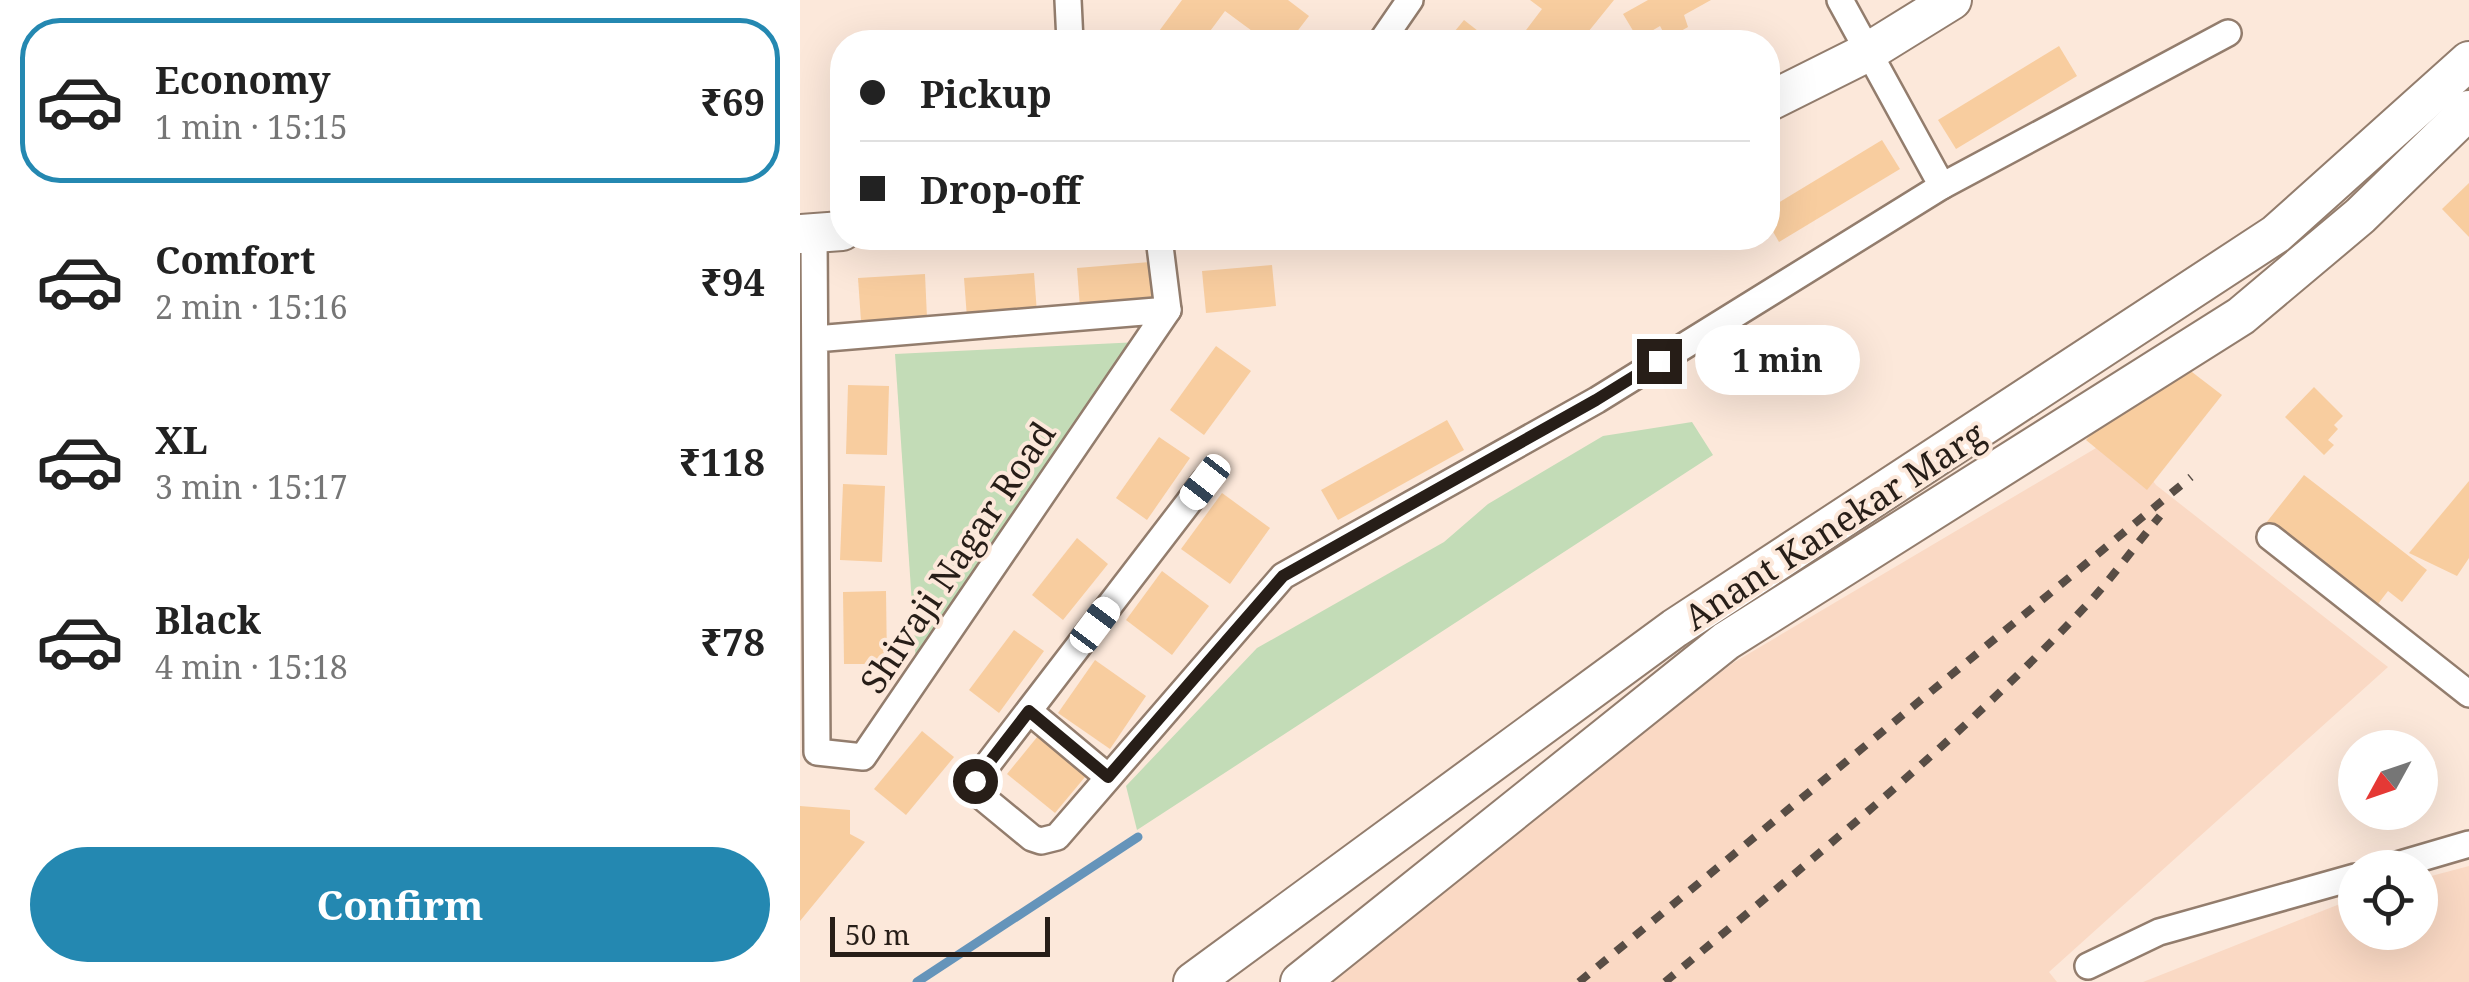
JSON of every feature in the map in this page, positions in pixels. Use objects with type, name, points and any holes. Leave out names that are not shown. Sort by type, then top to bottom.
[{"type":"street","points":[[1068,0],[1069,30]]},
{"type":"street","points":[[1389,30],[1410,0]]},
{"type":"street","points":[[1840,0],[1942,186]]},
{"type":"street","points":[[1780,96],[1868,52],[1952,0]]},
{"type":"street","points":[[1205,482],[975,781],[975,791],[1041,841],[1056,837],[1283,576],[1596,400],[1942,186],[2228,33]]},
{"type":"street","name":"Anant Kanekar Marg","points":[[1192,982],[1675,628],[2276,234],[2469,61]]},
{"type":"street","name":"Anant Kanekar Marg","points":[[1300,982],[1726,641],[2241,316],[2360,216],[2469,110]]},
{"type":"street","name":"Shivaji Nagar Road","points":[[819,233],[815,339],[817,752],[863,758],[1168,310]]},
{"type":"street","points":[[815,339],[1168,310],[1160,250]]},
{"type":"street","points":[[2270,537],[2469,694]]},
{"type":"street","points":[[1029,711],[1108,777]]},
{"type":"street","points":[[2438,853],[2469,844]]},
{"type":"street","points":[[2088,966],[2159,932],[2338,881]]},
{"type":"shaded area","points":[[2118,435],[2156,485],[2388,667],[2049,972],[2057,982],[1319,982],[1733,663]]},
{"type":"shaded area","points":[[2469,866],[2469,982],[2143,982],[2338,905],[2338,950],[2438,950],[2438,874]]},
{"type":"green space","points":[[1160,341],[916,663],[895,354]]},
{"type":"green space","points":[[1692,422],[1713,455],[1137,830],[1126,786],[1257,648],[1444,542],[1488,504],[1603,436]]},
{"type":"building","points":[[1182,0],[1288,0],[1309,16],[1298,30],[1251,30],[1225,11],[1211,30],[1160,30]]},
{"type":"building","points":[[1530,0],[1614,0],[1590,30],[1526,30],[1542,9]]},
{"type":"building","points":[[1648,0],[1711,0],[1684,15],[1688,27],[1683,30],[1662,30],[1660,26],[1633,30],[1623,14]]},
{"type":"building","points":[[1464,20],[1477,30],[1456,30]]},
{"type":"building","points":[[2059,46],[2077,76],[1956,149],[1938,120]]},
{"type":"building","points":[[1882,140],[1900,169],[1780,241],[1780,202]]},
{"type":"building","points":[[2469,183],[2469,237],[2442,209]]},
{"type":"building","points":[[1150,262],[1153,304],[1080,308],[1077,268]]},
{"type":"building","points":[[1272,265],[1276,306],[1206,313],[1202,271]]},
{"type":"building","points":[[1034,273],[1037,313],[967,318],[964,278]]},
{"type":"building","points":[[925,274],[927,318],[861,321],[858,278]]},
{"type":"building","points":[[1216,346],[1251,371],[1204,435],[1170,410]]},
{"type":"building","points":[[2188,369],[2222,395],[2147,490],[2086,440],[2098,427]]},
{"type":"building","points":[[848,385],[889,386],[887,455],[846,454]]},
{"type":"building","points":[[2314,387],[2343,416],[2328,440],[2334,445],[2324,455],[2285,417]]},
{"type":"building","points":[[1447,420],[1464,450],[1338,520],[1321,490]]},
{"type":"building","points":[[1159,437],[1190,458],[1147,520],[1116,498]]},
{"type":"building","points":[[2304,475],[2427,570],[2402,602],[2388,591],[2371,613],[2262,528]]},
{"type":"building","points":[[2469,481],[2469,558],[2457,576],[2409,553]]},
{"type":"building","points":[[843,484],[885,486],[882,562],[840,560]]},
{"type":"building","points":[[1222,493],[1270,528],[1230,584],[1181,549]]},
{"type":"building","points":[[1077,538],[1108,564],[1063,620],[1032,595]]},
{"type":"building","points":[[1162,571],[1209,606],[1172,655],[1126,620]]},
{"type":"building","points":[[886,591],[887,664],[844,664],[843,592]]},
{"type":"building","points":[[1014,630],[1044,651],[999,713],[969,690]]},
{"type":"building","points":[[1095,660],[1146,696],[1110,749],[1058,713]]},
{"type":"building","points":[[922,731],[954,757],[906,815],[874,789]]},
{"type":"building","points":[[1042,731],[1090,771],[1055,813],[1007,774]]},
{"type":"building","points":[[800,806],[850,810],[850,834],[865,842],[800,921]]},
{"type":"waterway","points":[[917,982],[1138,837]]},
{"type":"railway","points":[[1579,982],[2191,477]]},
{"type":"railway","points":[[1665,982],[1879,802],[1983,708],[2092,599],[2160,516]]},
{"type":"route","points":[[975,781],[1029,711],[1108,777],[1283,576],[1659,361]]}]
